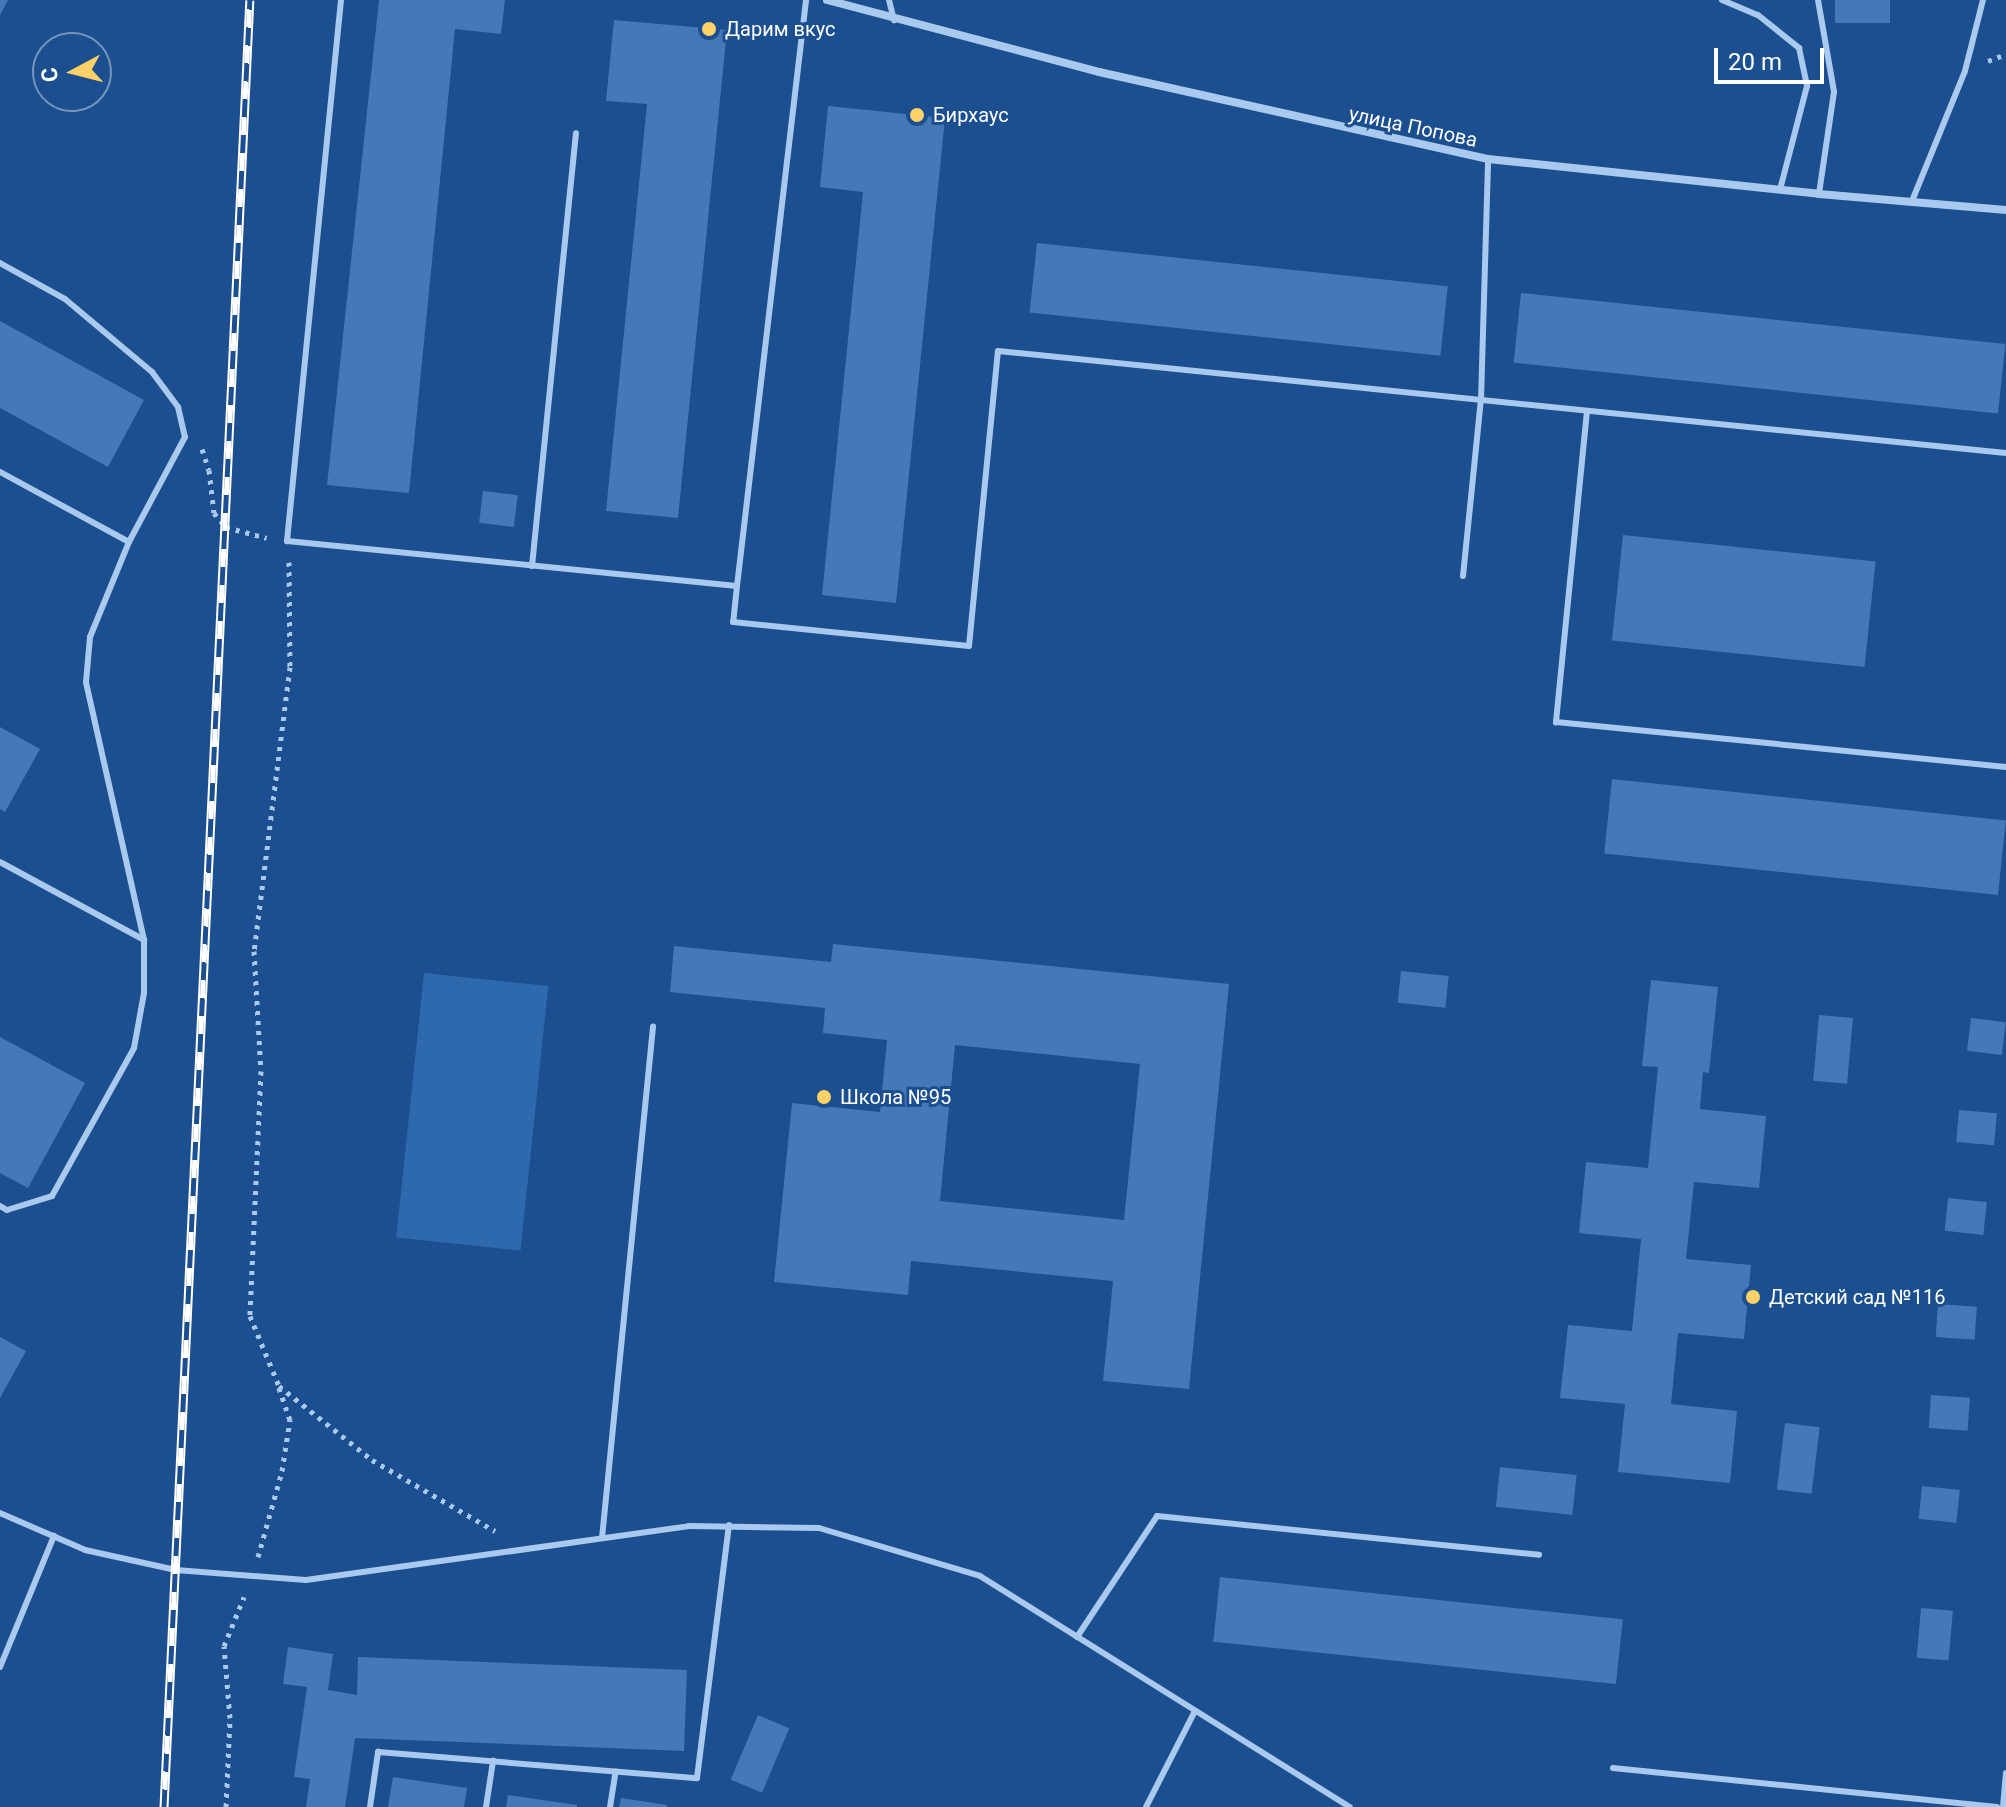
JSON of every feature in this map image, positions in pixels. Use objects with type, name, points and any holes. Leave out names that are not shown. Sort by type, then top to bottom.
[{"type":"street","name":"улица Попова","points":[[827,0],[894,20],[1293,118],[1488,159],[2006,210]]},
{"type":"lane","points":[[341,0],[287,541],[737,586]]},
{"type":"lane","points":[[806,0],[733,622],[969,646],[998,351],[2006,453]]},
{"type":"lane","points":[[889,0],[894,20]]},
{"type":"lane","points":[[1722,0],[1758,15],[1799,48],[1807,86],[1780,190]]},
{"type":"lane","points":[[1818,0],[1834,92],[1819,194]]},
{"type":"lane","points":[[1912,201],[1965,71],[1983,0]]},
{"type":"lane","points":[[532,566],[576,133]]},
{"type":"lane","points":[[1463,576],[1481,400],[1488,159]]},
{"type":"lane","points":[[0,263],[65,299],[152,372],[178,407],[185,437],[129,542],[90,637],[86,682],[144,940],[144,993],[134,1048],[52,1196],[7,1210],[0,1206]]},
{"type":"lane","points":[[1587,411],[1556,722],[2006,767]]},
{"type":"lane","points":[[0,472],[129,542]]},
{"type":"lane","points":[[0,862],[144,940]]},
{"type":"lane","points":[[602,1538],[653,1027]]},
{"type":"lane","points":[[0,1513],[85,1550],[176,1570],[306,1580],[689,1526],[819,1528],[980,1576],[1350,1807]]},
{"type":"lane","points":[[1077,1637],[1157,1516],[1539,1555]]},
{"type":"lane","points":[[370,1807],[378,1752],[697,1778],[729,1525]]},
{"type":"lane","points":[[0,1667],[54,1536]]},
{"type":"lane","points":[[1146,1807],[1195,1711]]},
{"type":"lane","points":[[486,1807],[493,1761]]},
{"type":"lane","points":[[1613,1768],[2000,1807],[2006,1773]]},
{"type":"lane","points":[[610,1807],[616,1771]]},
{"type":"path","points":[[178,407],[197,435],[209,470],[214,513],[226,527],[252,536],[287,541],[291,588],[290,667],[254,951],[261,1071],[250,1316],[279,1386],[372,1460],[441,1503],[501,1535],[537,1547]]},
{"type":"shaded area","points":[[424,973],[548,986],[521,1251],[396,1238]]},
{"type":"building","points":[[0,0],[8,0],[0,15]]},
{"type":"building","points":[[379,0],[505,0],[501,34],[455,29],[409,493],[327,485]]},
{"type":"building","points":[[1835,0],[1890,0],[1890,23],[1835,23]]},
{"type":"building","points":[[614,20],[727,30],[678,518],[606,511],[647,104],[606,101]]},
{"type":"building","points":[[828,106],[945,118],[896,603],[822,595],[863,192],[820,187]]},
{"type":"building","points":[[1037,243],[1448,286],[1440,356],[1030,313]]},
{"type":"building","points":[[1521,293],[2005,344],[1998,414],[1514,363]]},
{"type":"building","points":[[0,321],[144,400],[108,467],[0,408]]},
{"type":"building","points":[[483,491],[518,495],[514,527],[479,523]]},
{"type":"building","points":[[1623,535],[1876,562],[1865,667],[1612,640]]},
{"type":"building","points":[[0,727],[40,749],[5,812],[0,809]]},
{"type":"building","points":[[1612,779],[2006,820],[1998,895],[1604,854]]},
{"type":"building","points":[[833,944],[1229,984],[1189,1389],[1103,1381],[1113,1281],[911,1261],[908,1295],[774,1282],[792,1103],[880,1112],[887,1040],[823,1033],[825,1008],[670,992],[674,946],[831,962]],"holes":[[[955,1045],[1140,1064],[1124,1220],[940,1201]]]},
{"type":"building","points":[[1401,971],[1449,976],[1445,1008],[1398,1003]]},
{"type":"building","points":[[1651,980],[1718,987],[1709,1073],[1703,1072],[1700,1109],[1766,1116],[1759,1188],[1694,1182],[1686,1259],[1751,1265],[1744,1339],[1678,1333],[1671,1404],[1737,1411],[1730,1483],[1618,1472],[1625,1404],[1560,1398],[1568,1325],[1632,1331],[1641,1239],[1579,1233],[1586,1162],[1648,1168],[1658,1067],[1642,1066]]},
{"type":"building","points":[[1819,1015],[1853,1018],[1847,1084],[1813,1081]]},
{"type":"building","points":[[1971,1018],[2006,1022],[2002,1055],[1967,1051]]},
{"type":"building","points":[[0,1037],[85,1083],[28,1188],[0,1173]]},
{"type":"building","points":[[1959,1110],[1997,1113],[1994,1145],[1956,1142]]},
{"type":"building","points":[[1948,1198],[1987,1202],[1983,1235],[1945,1231]]},
{"type":"building","points":[[1938,1304],[1977,1307],[1975,1340],[1936,1337]]},
{"type":"building","points":[[0,1337],[26,1351],[0,1398]]},
{"type":"building","points":[[1931,1395],[1970,1398],[1968,1431],[1929,1428]]},
{"type":"building","points":[[1785,1423],[1820,1427],[1812,1494],[1777,1490]]},
{"type":"building","points":[[1500,1467],[1577,1475],[1572,1515],[1496,1507]]},
{"type":"building","points":[[1922,1486],[1960,1490],[1956,1523],[1919,1519]]},
{"type":"building","points":[[1220,1577],[1623,1619],[1616,1684],[1213,1642]]},
{"type":"building","points":[[1921,1608],[1953,1611],[1949,1661],[1917,1658]]},
{"type":"building","points":[[288,1647],[333,1654],[328,1690],[357,1695],[358,1657],[687,1670],[684,1751],[355,1738],[345,1807],[306,1807],[310,1779],[294,1777],[307,1687],[283,1684]]},
{"type":"building","points":[[758,1715],[789,1728],[762,1793],[731,1779]]},
{"type":"building","points":[[393,1777],[467,1788],[464,1807],[388,1807]]},
{"type":"building","points":[[508,1795],[577,1805],[577,1807],[506,1807]]},
{"type":"building","points":[[621,1798],[667,1805],[619,1807]]},
{"type":"railway","points":[[164,1807],[250,0]]},
{"type":"place","name":"Дарим вкус","points":[[709,29]]},
{"type":"place","name":"Бирхаус","points":[[917,115]]},
{"type":"place","name":"Школа №95","points":[[824,1097]]},
{"type":"place","name":"Детский сад №116","points":[[1753,1297]]}]
